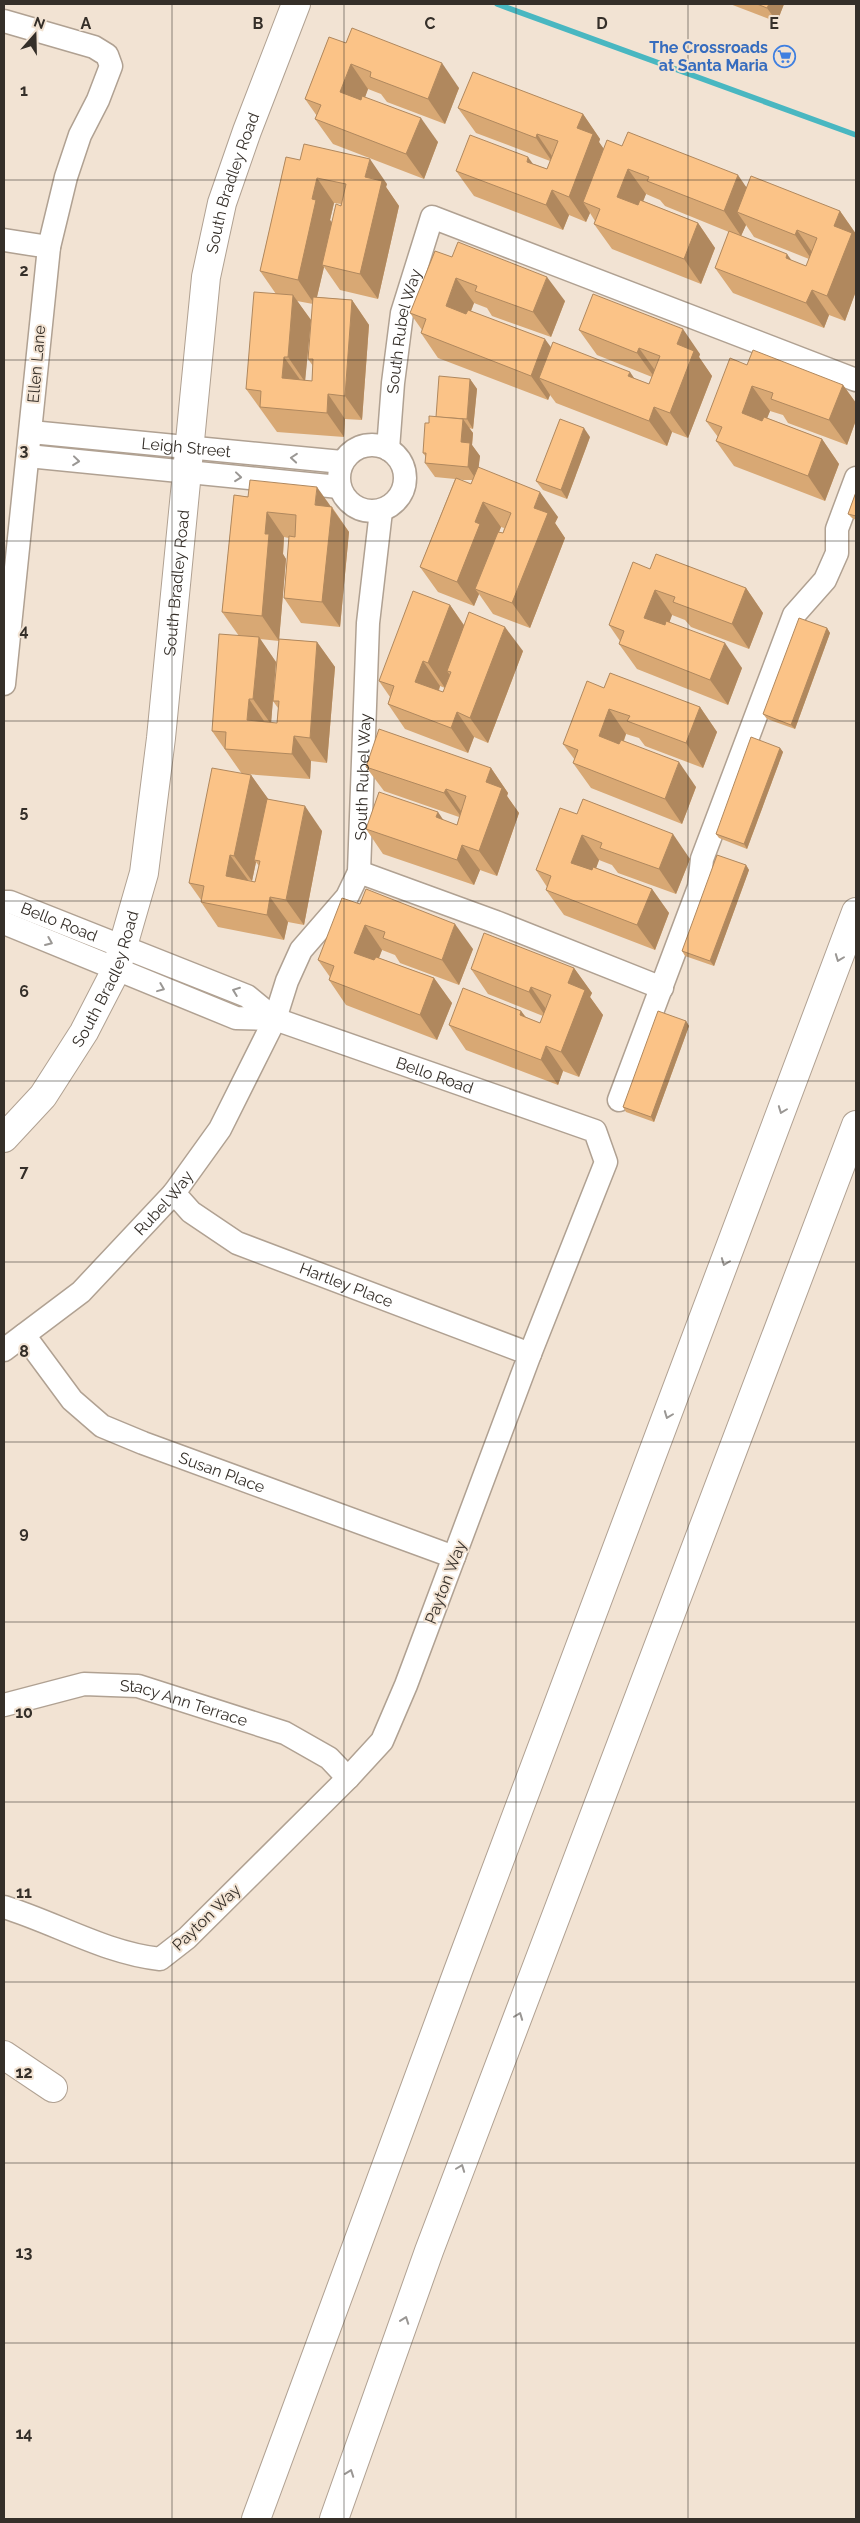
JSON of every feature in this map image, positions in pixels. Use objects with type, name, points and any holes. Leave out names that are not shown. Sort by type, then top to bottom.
[{"type":"main road","name":"South Bradley Road","points":[[4,1138],[43,1096],[84,1032],[120,959],[144,873],[161,738],[206,277],[222,203],[246,132],[296,4]]},
{"type":"main road","points":[[256,2519],[454,1980],[856,912]]},
{"type":"main road","points":[[334,2519],[429,2251],[856,1125]]},
{"type":"main road","points":[[4,2055],[53,2088]]},
{"type":"street","name":"Ellen Lane","points":[[4,21],[94,47],[107,55],[111,66],[98,100],[80,136],[66,177],[49,247],[37,345],[28,456],[4,684]]},
{"type":"street","name":"South Rubel Way","points":[[388,449],[393,383],[402,313],[432,217],[856,380]]},
{"type":"street","points":[[4,240],[49,247]]},
{"type":"street","name":"Leigh Street","points":[[30,432],[339,487]]},
{"type":"street","points":[[376,445],[388,449],[398,458],[405,469],[406,482],[402,495],[393,504],[381,511],[368,512],[356,508],[346,499],[339,487],[338,474],[342,462],[351,452],[363,446],[376,445]]},
{"type":"street","name":"Leigh Street","points":[[28,456],[342,462]]},
{"type":"street","points":[[619,1100],[700,888],[702,859],[794,615],[825,580],[837,553],[837,529],[856,478]]},
{"type":"street","name":"South Rubel Way","points":[[275,1019],[288,981],[302,950],[347,897],[359,872],[368,623],[381,511]]},
{"type":"street","points":[[359,872],[496,922],[662,988]]},
{"type":"street","name":"Bello Road","points":[[4,902],[10,902],[236,1018],[275,1019],[595,1131]]},
{"type":"street","name":"Bello Road","points":[[4,923],[120,959]]},
{"type":"street","name":"Rubel Way","points":[[4,1350],[81,1292],[174,1193],[220,1128],[275,1019]]},
{"type":"street","name":"Payton Way","points":[[4,1907],[117,1950],[139,1957],[160,1959],[187,1938],[348,1778],[382,1741],[406,1685],[530,1354],[606,1162],[595,1131]]},
{"type":"street","name":"Hartley Place","points":[[174,1193],[190,1212],[237,1243],[530,1354]]},
{"type":"street","name":"Susan Place","points":[[24,1335],[72,1400],[102,1426],[143,1443],[454,1557]]},
{"type":"street","name":"Stacy Ann Terrace","points":[[4,1705],[84,1684],[138,1686],[285,1733],[330,1758],[348,1778]]},
{"type":"building","points":[[757,4],[769,4],[767,8]]},
{"type":"building","points":[[352,28],[442,63],[428,99],[370,77],[371,72],[351,64],[340,92],[361,100],[362,96],[421,118],[406,154],[315,119],[321,105],[305,99],[329,37],[346,43]]},
{"type":"building","points":[[473,72],[583,114],[577,128],[593,134],[569,197],[552,190],[546,205],[456,171],[470,135],[528,157],[527,162],[547,169],[558,141],[537,134],[536,138],[458,108]]},
{"type":"building","points":[[628,132],[738,175],[724,211],[647,181],[649,177],[628,169],[617,197],[638,205],[640,200],[698,223],[684,259],[594,224],[600,209],[583,202],[607,140],[622,146]]},
{"type":"building","points":[[304,144],[370,159],[365,177],[382,181],[360,274],[322,265],[336,204],[341,206],[346,184],[317,178],[312,199],[316,200],[298,280],[260,271],[286,157],[300,160]]},
{"type":"building","points":[[751,176],[840,211],[834,226],[852,233],[827,296],[812,290],[806,303],[715,268],[729,231],[787,254],[786,258],[806,266],[817,238],[797,230],[795,235],[737,212]]},
{"type":"building","points":[[458,242],[547,277],[533,312],[475,291],[477,286],[456,278],[446,306],[466,314],[468,310],[545,339],[531,376],[421,333],[426,319],[410,313],[435,251],[452,257]]},
{"type":"building","points":[[254,292],[293,295],[288,357],[284,357],[282,378],[312,381],[313,359],[308,359],[313,297],[352,300],[345,396],[328,394],[327,413],[260,407],[261,391],[246,389]]},
{"type":"building","points":[[593,294],[683,329],[677,344],[694,351],[670,413],[654,407],[649,421],[539,378],[553,342],[630,372],[628,376],[649,384],[660,356],[639,348],[637,353],[579,330]]},
{"type":"building","points":[[753,350],[843,385],[829,420],[771,399],[773,393],[752,386],[742,413],[762,421],[764,417],[822,439],[808,476],[716,441],[722,427],[706,421],[730,358],[747,365]]},
{"type":"building","points":[[439,376],[470,379],[467,419],[436,417]]},
{"type":"building","points":[[429,416],[463,419],[461,442],[470,443],[468,467],[425,463],[426,453],[423,453],[425,423],[429,423]]},
{"type":"building","points":[[560,419],[584,428],[561,490],[536,481]]},
{"type":"building","points":[[478,467],[540,492],[534,508],[548,513],[512,603],[475,589],[498,532],[503,533],[511,513],[483,502],[475,522],[480,524],[457,582],[420,567],[456,478],[471,484]]},
{"type":"building","points":[[250,480],[317,487],[315,505],[332,507],[322,602],[284,598],[289,536],[295,537],[296,515],[267,512],[265,534],[269,534],[262,616],[222,612],[234,495],[248,497]]},
{"type":"building","points":[[856,492],[856,516],[848,514]]},
{"type":"building","points":[[656,554],[746,588],[732,624],[673,602],[675,597],[655,590],[644,618],[665,625],[666,621],[725,643],[710,680],[619,644],[624,631],[609,625],[633,562],[650,569]]},
{"type":"building","points":[[413,591],[450,605],[428,663],[423,661],[415,682],[443,692],[451,672],[447,671],[469,612],[505,627],[470,718],[457,712],[451,728],[388,704],[394,686],[379,681]]},
{"type":"building","points":[[799,618],[827,628],[791,725],[763,714]]},
{"type":"building","points":[[219,634],[259,637],[253,699],[249,699],[247,720],[277,723],[279,701],[273,701],[279,639],[317,642],[310,738],[294,736],[292,754],[225,749],[226,732],[212,731]]},
{"type":"building","points":[[610,673],[700,707],[686,743],[627,721],[630,716],[609,709],[599,736],[619,744],[621,740],[679,762],[665,799],[573,763],[578,750],[563,744],[587,681],[604,688]]},
{"type":"building","points":[[379,729],[491,768],[486,782],[502,788],[479,851],[462,845],[457,860],[366,829],[379,792],[438,812],[436,817],[457,825],[466,796],[446,789],[444,793],[366,767]]},
{"type":"building","points":[[751,737],[780,748],[744,844],[716,834]]},
{"type":"building","points":[[212,768],[251,775],[234,856],[230,855],[226,876],[255,882],[260,861],[254,860],[267,799],[305,806],[286,900],[270,897],[267,915],[201,902],[204,886],[189,883]]},
{"type":"building","points":[[583,799],[673,834],[659,869],[600,848],[602,843],[582,835],[571,863],[592,870],[593,867],[652,889],[637,925],[546,890],[551,876],[536,870],[560,808],[577,814]]},
{"type":"building","points":[[717,855],[746,865],[710,961],[682,951]]},
{"type":"building","points":[[366,889],[455,924],[442,960],[383,938],[385,932],[365,925],[354,953],[374,960],[376,957],[434,978],[420,1015],[329,980],[334,966],[318,960],[342,898],[360,904]]},
{"type":"building","points":[[484,933],[574,968],[568,983],[585,990],[561,1052],[546,1046],[541,1060],[449,1025],[463,988],[521,1011],[520,1015],[540,1023],[551,995],[531,987],[529,992],[471,969]]},
{"type":"building","points":[[658,1011],[686,1021],[651,1117],[623,1107]]},
{"type":"waterway","points":[[497,4],[856,135]]},
{"type":"place","name":"The Crossroads at Santa Maria","points":[[784,56]]}]
